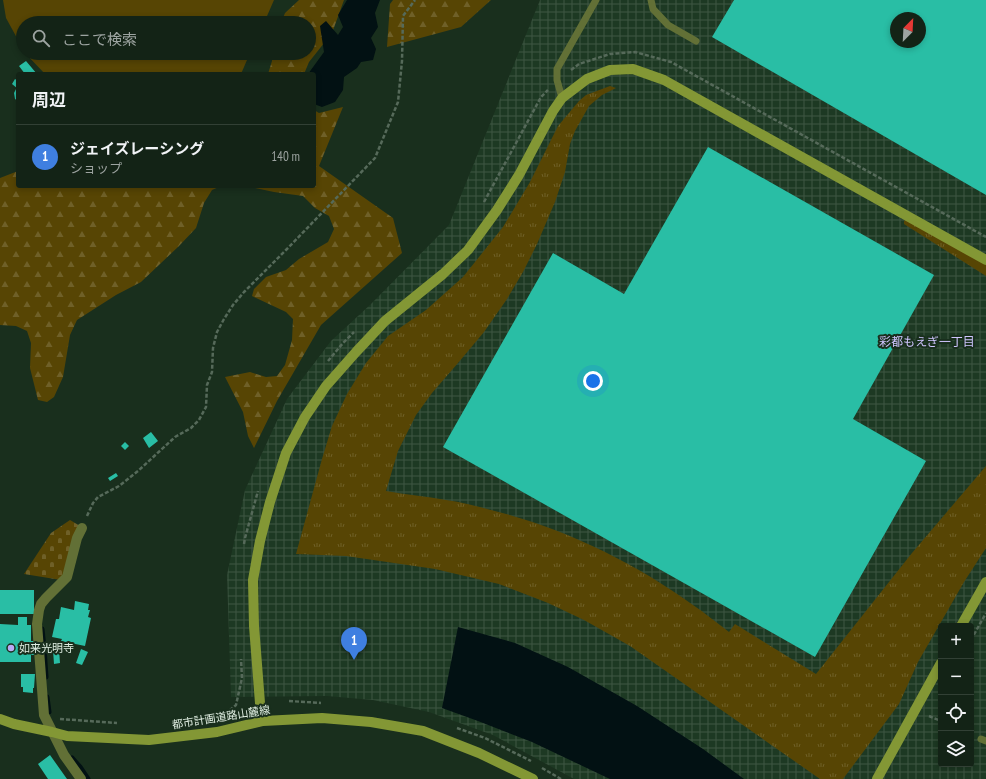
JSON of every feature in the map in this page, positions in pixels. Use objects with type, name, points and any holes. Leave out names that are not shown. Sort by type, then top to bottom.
[{"type":"street","points":[[263,721],[260,703],[254,626],[253,580],[260,541],[270,502],[286,453],[305,417],[326,386],[356,352],[385,321],[443,274],[468,250],[497,210],[519,175],[553,111],[562,98],[587,79],[610,70],[634,69],[664,80],[986,260]]},
{"type":"street","points":[[81,779],[64,755],[44,715],[37,624],[41,604],[67,577],[77,538],[82,528]]},
{"type":"street","points":[[963,623],[986,582]]},
{"type":"street","points":[[877,779],[938,668]]},
{"type":"street","name":"都市計画道路山麓線","points":[[0,719],[14,724],[67,736],[149,740],[217,732],[263,721],[322,718],[371,722],[423,731],[479,752],[533,779]]},
{"type":"lane","points":[[562,98],[557,80],[557,69],[596,0]]},
{"type":"lane","points":[[650,0],[653,8],[668,25],[696,41]]},
{"type":"path","points":[[82,528],[93,503],[98,497],[119,486],[138,471],[175,437],[191,428],[199,420],[206,406],[207,385],[212,372],[213,348],[224,319],[233,305],[374,158],[398,102],[402,61],[403,16],[415,0]]},
{"type":"path","points":[[483,204],[541,97],[557,80],[578,64],[610,54],[635,52],[671,62],[986,238]]},
{"type":"path","points":[[325,364],[358,328]]},
{"type":"path","points":[[244,545],[258,490]]},
{"type":"path","points":[[974,635],[986,613]]},
{"type":"path","points":[[202,720],[229,711],[236,705],[242,678],[241,655]]},
{"type":"path","points":[[44,715],[62,719],[122,724]]},
{"type":"path","points":[[929,716],[938,720]]},
{"type":"shaded area","points":[[347,0],[380,0],[375,13],[378,27],[371,38],[376,49],[373,60],[361,62],[357,68],[344,77],[343,90],[335,102],[322,107],[316,105],[316,72],[309,72],[324,52],[320,26],[326,21],[338,35],[343,27],[338,15]]},
{"type":"shaded area","points":[[540,0],[986,0],[986,779],[574,779],[493,735],[429,712],[373,700],[327,696],[231,697],[227,575],[245,490],[287,399],[331,341],[371,304],[449,225]]},
{"type":"shaded area","points":[[458,627],[515,643],[568,667],[637,706],[703,749],[744,779],[610,779],[532,742],[442,708]]},
{"type":"green space","points":[[3,0],[274,0],[267,16],[16,16],[16,36],[6,18]]},
{"type":"green space","points":[[299,0],[344,0],[332,33],[316,53],[316,16],[284,16]]},
{"type":"green space","points":[[393,0],[491,0],[461,27],[387,47],[390,4]]},
{"type":"green space","points":[[32,60],[247,60],[242,72],[43,72]]},
{"type":"green space","points":[[311,60],[305,72],[269,72],[272,61]]},
{"type":"green space","points":[[610,86],[616,88],[602,95],[589,106],[575,131],[570,144],[565,172],[555,202],[523,272],[507,299],[484,332],[432,393],[416,415],[398,451],[386,491],[474,506],[518,517],[570,536],[621,560],[646,574],[698,608],[729,632],[735,624],[816,674],[912,553],[986,466],[986,548],[940,623],[938,623],[938,627],[918,662],[899,704],[843,779],[820,779],[630,646],[584,620],[548,603],[499,584],[435,569],[346,556],[296,554],[332,426],[347,394],[366,363],[388,336],[426,310],[463,277],[503,227],[530,182],[558,126],[586,95]]},
{"type":"green space","points":[[343,107],[319,166],[393,218],[402,253],[321,325],[277,401],[254,448],[248,436],[243,412],[225,377],[250,372],[266,377],[277,376],[285,365],[292,340],[293,319],[286,312],[252,296],[254,289],[266,277],[286,270],[299,259],[328,242],[334,229],[329,216],[315,208],[303,196],[255,188],[316,188],[316,111],[319,113]]},
{"type":"green space","points":[[16,172],[16,188],[216,188],[212,190],[204,203],[196,228],[141,282],[116,295],[77,320],[70,335],[63,377],[54,397],[47,402],[38,400],[30,368],[31,343],[27,331],[16,326],[0,325],[0,178]]},
{"type":"green space","points":[[907,219],[986,265],[986,276],[904,224],[904,221]]},
{"type":"green space","points":[[70,520],[80,526],[64,576],[61,580],[24,574],[51,533]]},
{"type":"building","points":[[734,0],[986,0],[986,195],[712,37]]},
{"type":"building","points":[[26,61],[35,72],[24,72],[19,66]]},
{"type":"building","points":[[15,79],[16,80],[16,87],[12,84]]},
{"type":"building","points":[[16,89],[16,100],[15,99],[14,93]]},
{"type":"building","points":[[708,147],[934,275],[853,419],[926,461],[815,657],[443,447],[553,253],[624,294]]},
{"type":"building","points":[[151,432],[158,441],[149,448],[143,438]]},
{"type":"building","points":[[125,442],[129,446],[125,450],[121,446]]},
{"type":"building","points":[[116,473],[118,476],[110,481],[108,478]]},
{"type":"building","points":[[0,590],[34,590],[34,614],[0,614]]},
{"type":"building","points":[[75,601],[89,604],[88,610],[90,610],[88,617],[91,618],[85,646],[61,641],[62,639],[52,637],[56,619],[59,619],[61,607],[74,610]]},
{"type":"building","points":[[18,617],[27,617],[27,625],[31,625],[31,641],[35,641],[35,655],[31,655],[31,662],[0,662],[0,624],[18,625]]},
{"type":"building","points":[[59,649],[60,663],[54,664],[53,650]]},
{"type":"building","points":[[81,649],[88,652],[82,665],[76,663]]},
{"type":"building","points":[[21,674],[35,674],[33,693],[23,692],[23,687],[21,687]]},
{"type":"building","points":[[50,755],[67,779],[48,779],[38,764]]},
{"type":"waterway","points":[[42,629],[46,677]]},
{"type":"waterway","points":[[47,697],[49,712]]},
{"type":"waterway","points":[[72,758],[88,779]]},
{"type":"place","name":"如来光明寺","points":[[11,648]]},
{"type":"place","name":"ジェイズレーシング","points":[[354,660]]},
{"type":"district","name":"彩都もえぎ一丁目","points":[[927,342]]}]
